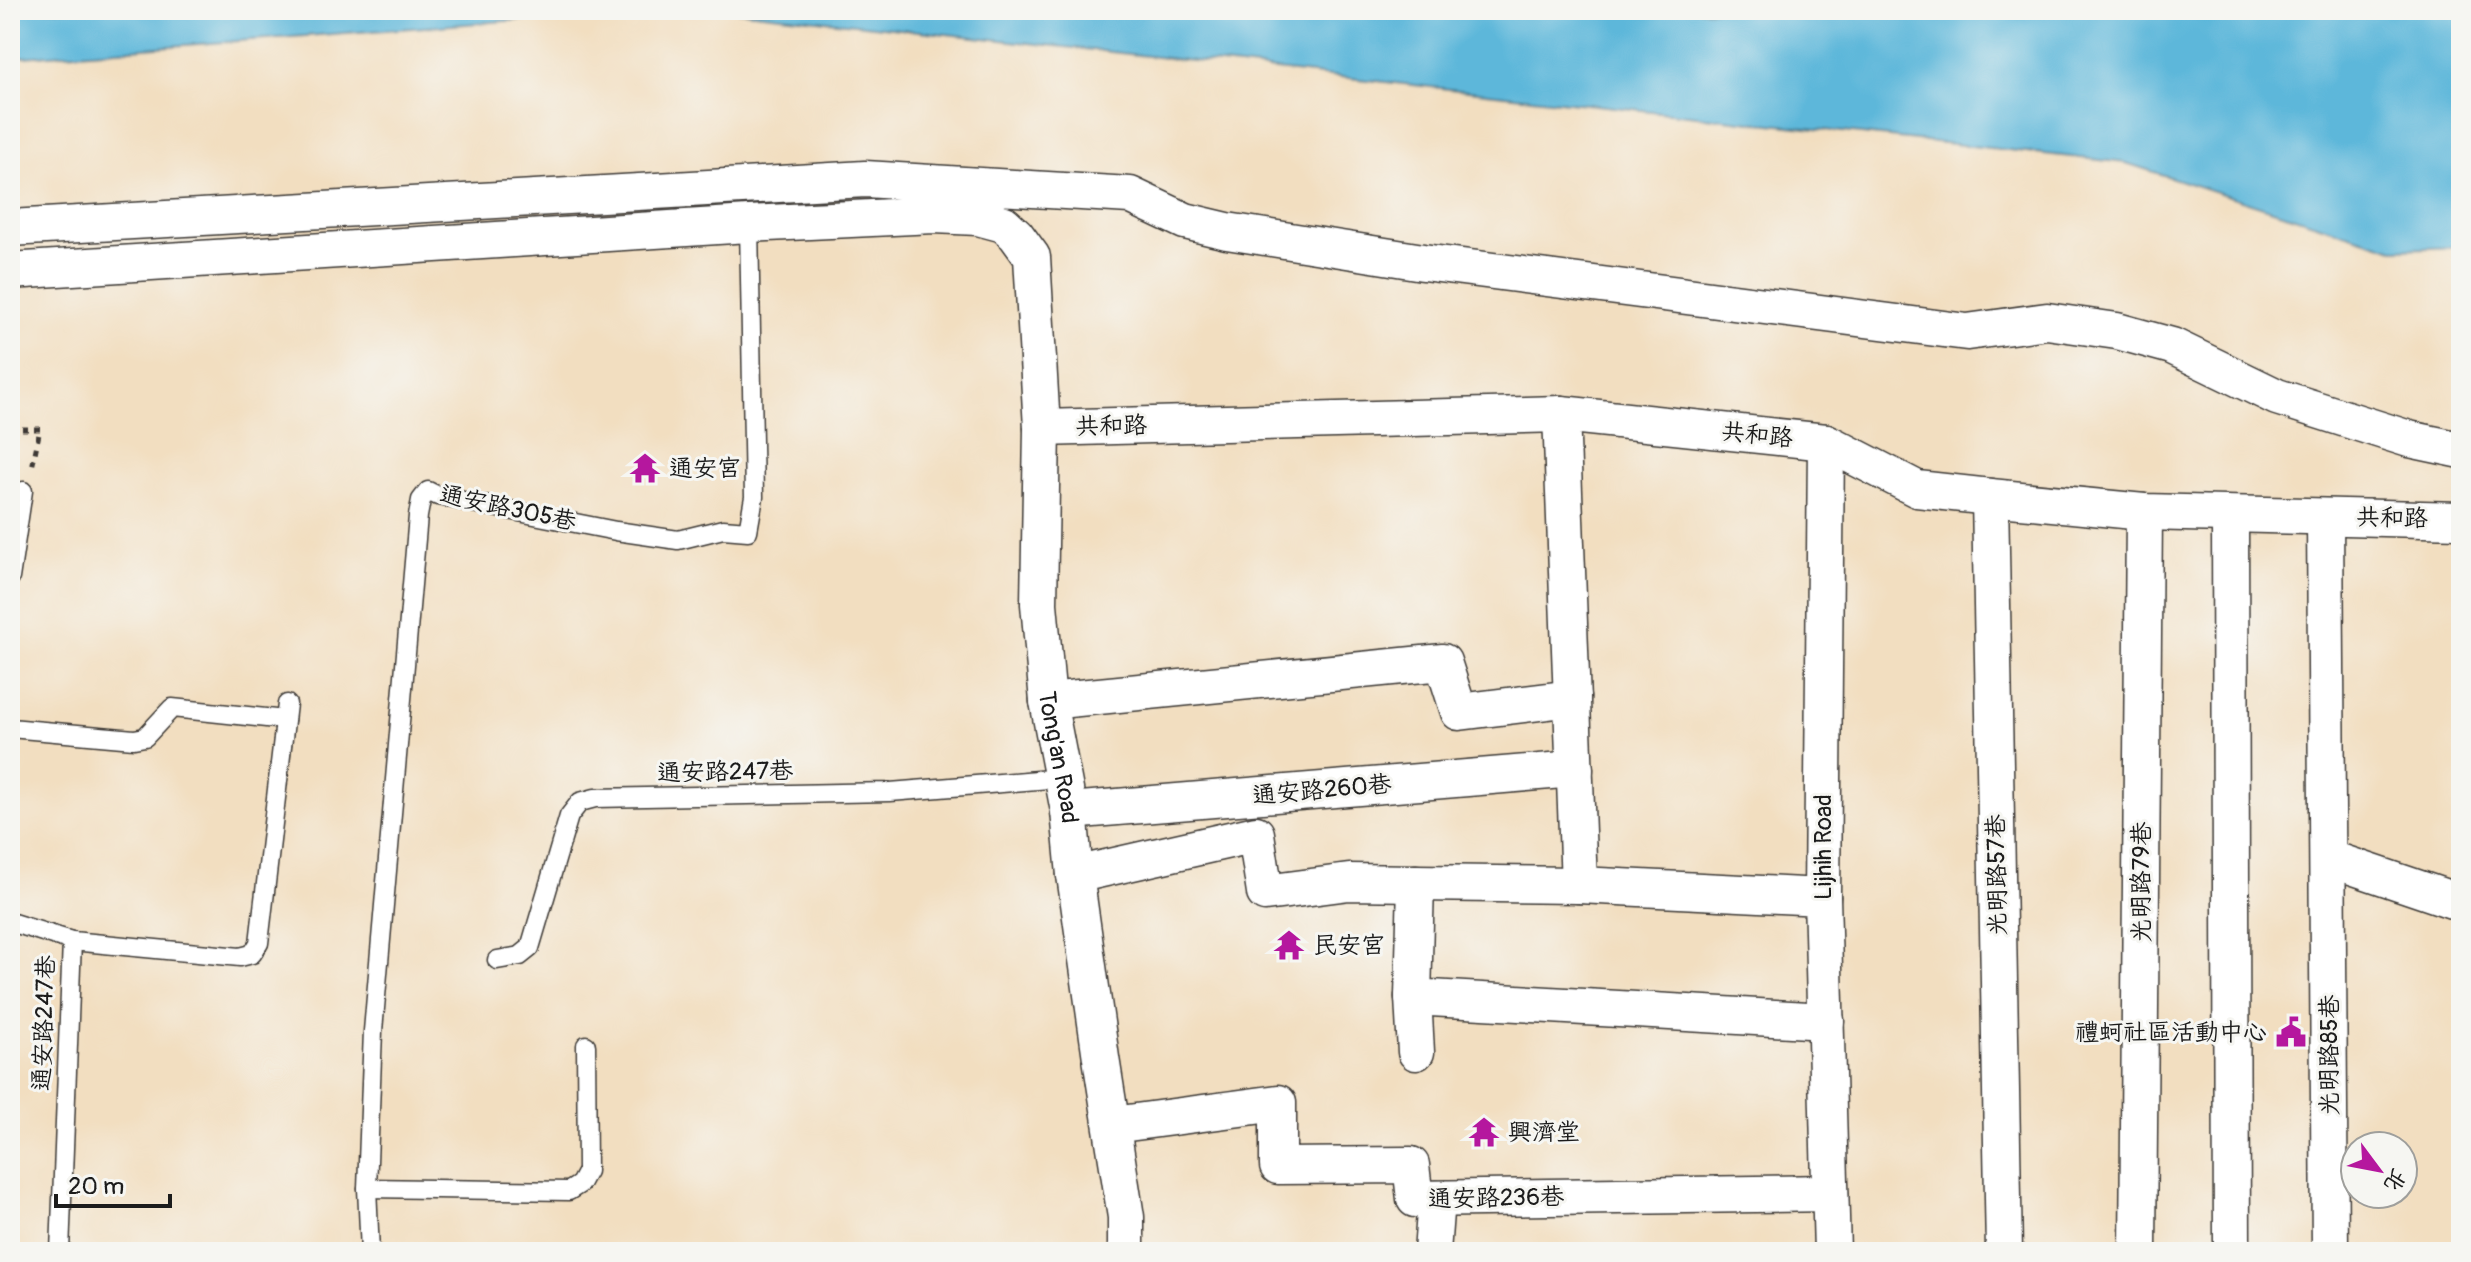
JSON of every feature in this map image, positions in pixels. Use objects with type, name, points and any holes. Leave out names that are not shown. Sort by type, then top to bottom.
[{"type":"street","points":[[10,228],[865,179],[1048,200],[1130,195],[1185,221],[1213,228],[1423,262],[1967,332],[2047,321],[2117,331],[2172,346],[2277,397],[2409,439],[2461,450]]},
{"type":"street","name":"Tong'an Road","points":[[749,224],[934,215],[978,217],[1004,224],[1032,257],[1042,428],[1039,604],[1048,701],[1065,794],[1113,1125],[1126,1217],[1126,1252]]},
{"type":"street","points":[[10,271],[749,224]]},
{"type":"street","points":[[1561,414],[1579,885]]},
{"type":"street","name":"共和路","points":[[1042,428],[1561,414],[1826,442],[1917,489],[2144,512],[2461,520]]},
{"type":"street","name":"Lijhih Road","points":[[1826,442],[1822,897],[1832,1252]]},
{"type":"street","name":"光明路57巷","points":[[1990,497],[2004,1252]]},
{"type":"street","name":"光明路79巷","points":[[2138,1252],[2144,512]]},
{"type":"street","points":[[2230,516],[2232,1252]]},
{"type":"street","name":"光明路85巷","points":[[2325,517],[2330,1252]]},
{"type":"street","points":[[1048,701],[1443,662],[1459,712],[1572,698]]},
{"type":"street","name":"通安路260巷","points":[[1065,794],[1575,769]]},
{"type":"street","points":[[1075,875],[1256,834],[1265,893],[1349,882],[1579,885],[1822,897]]},
{"type":"street","points":[[2328,858],[2461,903]]},
{"type":"street","points":[[1416,883],[1413,997],[1416,1052]]},
{"type":"street","points":[[1413,997],[1826,1021]]},
{"type":"street","name":"通安路236巷","points":[[1113,1125],[1278,1103],[1278,1166],[1411,1165],[1415,1199],[1830,1193]]},
{"type":"street","points":[[1432,1252],[1436,1199]]},
{"type":"lane","name":"通安路305巷","points":[[367,1188],[373,1031],[421,500],[428,491],[438,496],[616,531],[678,540],[723,529],[748,531],[754,497],[749,224]]},
{"type":"lane","points":[[10,578],[26,486]]},
{"type":"lane","points":[[10,728],[134,739],[145,737],[172,708],[286,712],[259,943],[252,954],[240,957],[72,941],[10,922]]},
{"type":"lane","name":"通安路247巷","points":[[497,960],[520,956],[530,948],[569,816],[580,802],[595,798],[890,792],[1065,794]]},
{"type":"lane","name":"通安路247巷","points":[[60,1252],[72,941]]},
{"type":"lane","points":[[370,1252],[367,1188],[569,1191],[580,1184],[587,1171],[586,1045]]},
{"type":"path","points":[[10,429],[40,429],[26,486]]},
{"type":"water","points":[[10,10],[652,10],[10,58]]},
{"type":"water","points":[[727,10],[2461,10],[2461,247],[2394,249],[2126,163]]},
{"type":"place","name":"通安宮","points":[[645,468]]},
{"type":"place","name":"民安宮","points":[[1289,945]]},
{"type":"place","name":"禮蚵社區活動中心","points":[[2291,1032]]},
{"type":"place","name":"興濟堂","points":[[1484,1132]]}]
